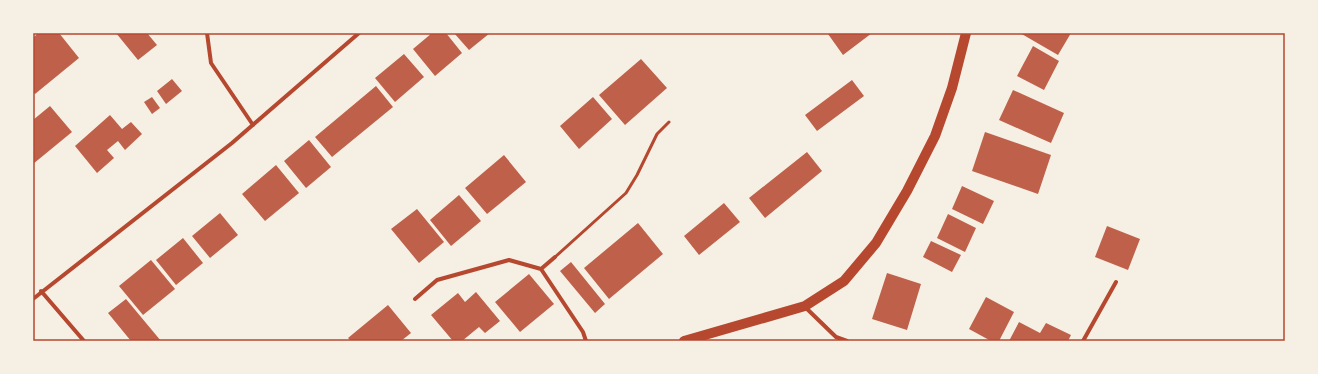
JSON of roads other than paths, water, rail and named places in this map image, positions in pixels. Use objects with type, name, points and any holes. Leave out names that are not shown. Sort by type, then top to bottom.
[{"type":"main road","points":[[684,341],[805,306],[844,281],[876,243],[907,191],[935,136],[952,88],[966,33]]},
{"type":"street","points":[[207,33],[211,63],[253,125]]},
{"type":"street","points":[[33,299],[253,125],[359,33]]},
{"type":"street","points":[[541,269],[554,257]]},
{"type":"street","points":[[415,299],[437,280],[509,260],[541,269],[583,332],[586,341]]},
{"type":"street","points":[[1083,341],[1116,282]]},
{"type":"street","points":[[42,291],[84,341]]},
{"type":"street","points":[[805,306],[836,337],[847,341]]},
{"type":"lane","points":[[554,257],[626,193],[637,175],[656,134],[669,122]]}]
